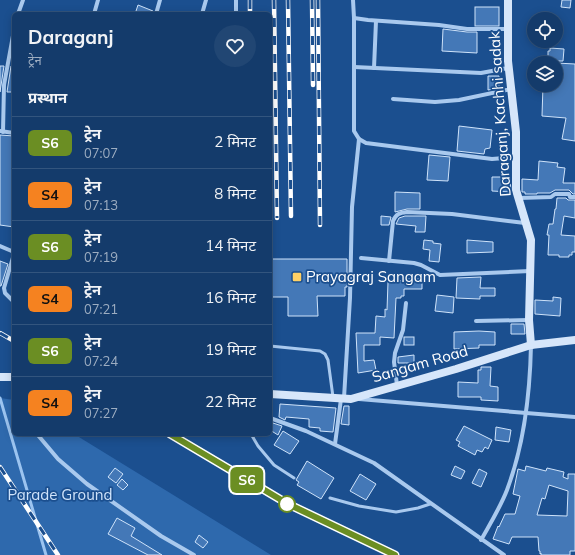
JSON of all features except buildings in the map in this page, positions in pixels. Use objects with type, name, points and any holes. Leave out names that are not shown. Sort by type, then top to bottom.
[{"type":"street","points":[[19,12],[23,0]]},
{"type":"street","points":[[95,12],[98,0]]},
{"type":"street","points":[[157,12],[160,0]]},
{"type":"street","points":[[203,12],[206,0]]},
{"type":"street","points":[[236,0],[236,12]]},
{"type":"street","points":[[353,0],[354,131],[359,138],[366,143],[492,159],[516,157]]},
{"type":"street","name":"Daraganj, Kachhi sadak","points":[[508,0],[509,68],[516,132],[516,190],[531,240],[529,320],[531,345]]},
{"type":"street","points":[[354,18],[439,25],[467,29],[508,29]]},
{"type":"street","points":[[374,68],[376,21]]},
{"type":"street","points":[[12,41],[4,85],[1,132],[12,133]]},
{"type":"street","points":[[354,67],[481,73],[509,68]]},
{"type":"street","points":[[393,99],[435,102],[459,100],[511,89]]},
{"type":"street","points":[[335,444],[342,398],[350,298],[352,207],[359,138]]},
{"type":"street","points":[[518,198],[551,196],[564,193],[575,197]]},
{"type":"street","points":[[389,261],[393,221],[396,215],[400,213],[452,214],[526,223]]},
{"type":"street","points":[[0,246],[12,252]]},
{"type":"street","points":[[361,258],[421,265],[440,275],[531,271]]},
{"type":"street","points":[[12,260],[4,288],[5,293],[12,300]]},
{"type":"street","points":[[397,385],[394,362],[395,353],[403,330],[406,303]]},
{"type":"street","points":[[476,321],[529,320]]},
{"type":"street","name":"Sangam Road","points":[[272,394],[342,398],[456,369],[531,345],[575,340]]},
{"type":"street","points":[[481,540],[496,514],[507,490],[515,464],[526,412],[531,368],[531,345]]},
{"type":"street","points":[[342,398],[575,417]]},
{"type":"street","points":[[272,419],[306,431],[374,463],[504,555]]},
{"type":"street","points":[[39,436],[58,459],[87,484],[161,536],[194,555]]},
{"type":"lane","points":[[272,346],[320,351],[326,354],[342,398]]},
{"type":"lane","points":[[252,436],[258,446],[274,465],[294,478]]},
{"type":"lane","points":[[330,498],[359,506],[396,512],[430,504]]},
{"type":"green space","name":"Parade Ground","points":[[0,398],[12,400],[12,436],[77,436],[271,555],[0,555]]},
{"type":"waterway","points":[[0,398],[46,555]]},
{"type":"railway","points":[[250,0],[250,12]]},
{"type":"railway","points":[[274,0],[277,218]]},
{"type":"railway","points":[[288,0],[291,216]]},
{"type":"railway","points":[[312,0],[313,85]]},
{"type":"railway","points":[[318,0],[320,225]]},
{"type":"railway","points":[[0,333],[12,340]]},
{"type":"railway","points":[[173,436],[287,504],[395,555]]},
{"type":"railway","points":[[0,467],[58,555]]},
{"type":"train","name":"S6","points":[[173,436],[288,504],[395,555]]},
{"type":"place","name":"Prayagraj Sangam","points":[[297,277]]}]
